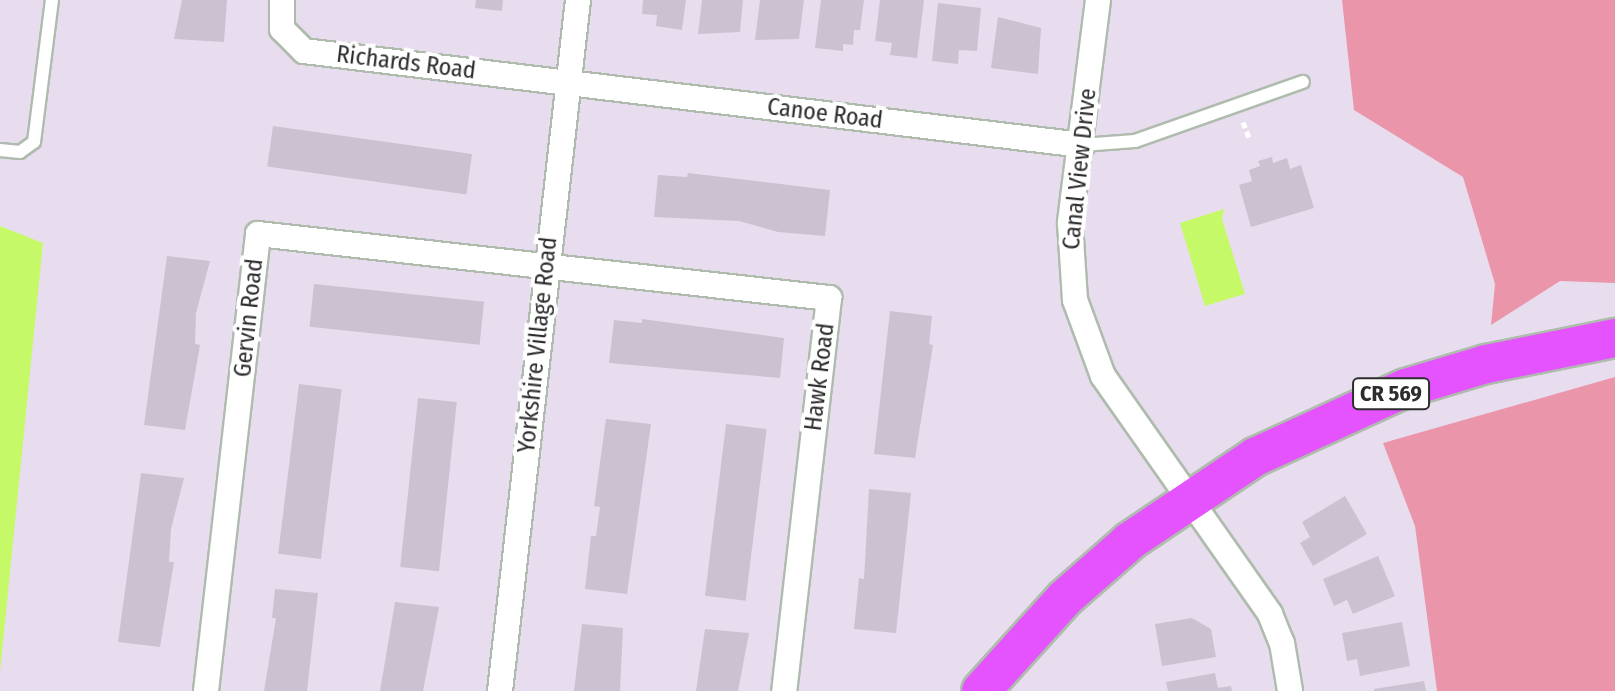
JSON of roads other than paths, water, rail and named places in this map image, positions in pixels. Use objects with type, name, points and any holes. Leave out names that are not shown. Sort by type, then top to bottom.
[{"type":"main road","name":"CR 569","points":[[981,691],[1065,598],[1186,500],[1267,451],[1406,388],[1486,364],[1615,338]]},
{"type":"street","name":"Richards Road","points":[[282,0],[282,29],[304,51],[568,83]]},
{"type":"street","name":"Yorkshire Village Road","points":[[500,691],[578,0]]},
{"type":"street","name":"Canal View Drive","points":[[1098,0],[1070,223],[1079,313],[1103,376],[1186,500],[1270,614],[1282,643],[1290,691]]},
{"type":"street","name":"Canoe Road","points":[[568,83],[1082,145]]},
{"type":"street","name":"Gervin Road","points":[[206,691],[258,234],[547,267]]},
{"type":"street","name":"Hawk Road","points":[[547,267],[829,298],[784,691]]},
{"type":"lane","points":[[0,150],[20,152],[34,142],[52,0]]},
{"type":"lane","points":[[1082,145],[1135,141],[1303,82]]}]
